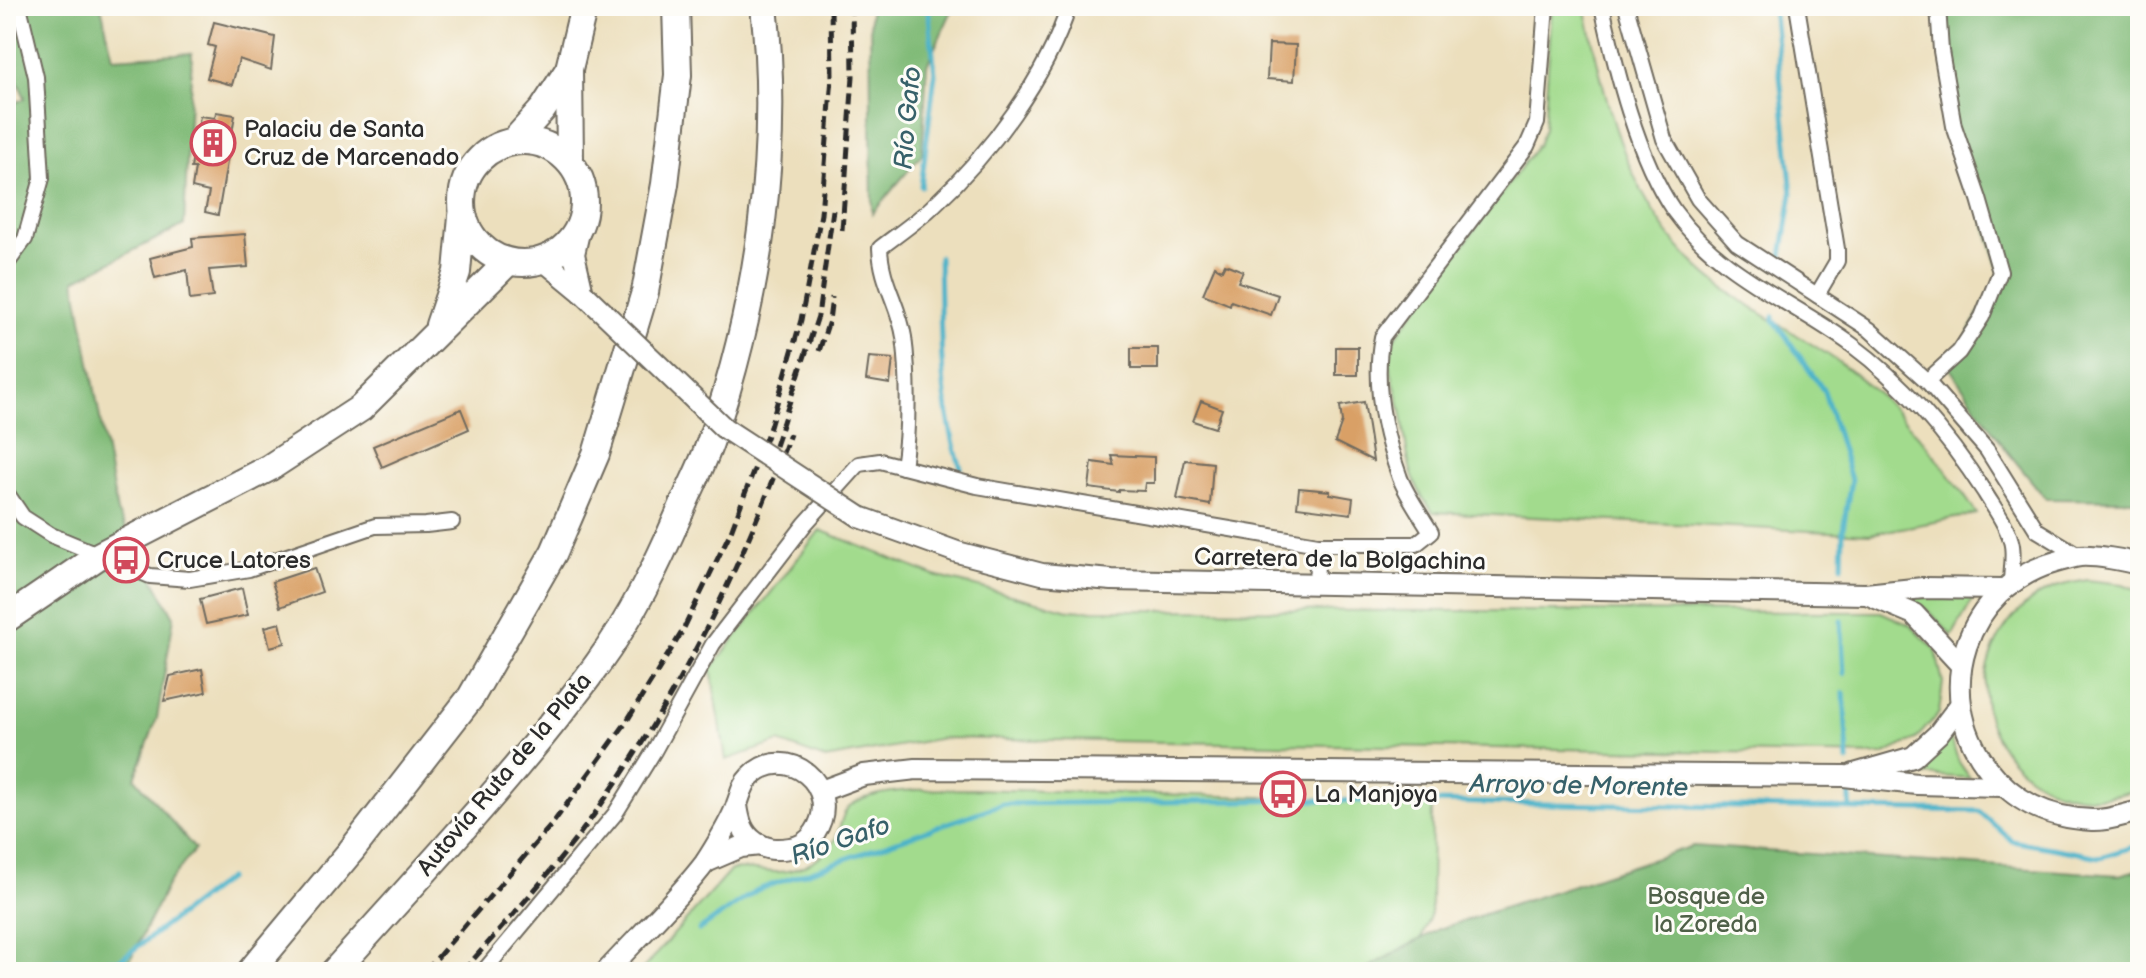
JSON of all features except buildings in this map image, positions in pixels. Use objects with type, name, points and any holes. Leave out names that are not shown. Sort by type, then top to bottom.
[{"type":"highway","points":[[570,161],[569,69],[584,6]]},
{"type":"highway","points":[[250,972],[351,851],[471,697],[554,552],[596,454],[645,292],[665,184],[678,75],[676,6]]},
{"type":"highway","name":"Autovía Ruta de la Plata","points":[[334,972],[540,739],[598,663],[650,580],[711,441],[751,294],[767,179],[770,64],[764,6]]},
{"type":"highway","points":[[514,141],[543,109],[569,69]]},
{"type":"highway","points":[[435,335],[457,272],[463,189],[469,172],[480,158],[495,147],[514,141],[533,141],[555,148],[570,161],[579,174],[584,191],[585,207],[580,228],[563,249],[543,260],[525,264],[508,262],[490,254],[469,233],[462,212]]},
{"type":"highway","points":[[6,619],[100,555],[269,468],[348,417],[381,389],[508,262]]},
{"type":"street","points":[[6,265],[25,239],[42,178],[36,77],[19,6]]},
{"type":"street","points":[[903,467],[907,404],[904,336],[881,269],[880,248],[933,206],[985,151],[1030,90],[1069,6]]},
{"type":"street","name":"Carretera de la Bolgachina","points":[[483,972],[615,814],[713,644],[805,524],[859,464],[880,461],[977,486],[1318,544],[1416,544],[1431,532],[1400,479],[1382,411],[1376,364],[1382,337],[1527,146],[1537,123],[1546,6]]},
{"type":"street","points":[[1602,6],[1621,84],[1644,154],[1674,211],[1720,260],[1851,345],[1903,388],[1968,467],[2002,520],[2012,543],[2008,586]]},
{"type":"street","points":[[1626,6],[1664,139],[1698,199],[1737,243],[1869,329],[1927,381],[1987,450],[2037,530],[2080,556]]},
{"type":"street","points":[[1797,6],[1837,249],[1837,261],[1817,295]]},
{"type":"street","points":[[1927,381],[1959,352],[1982,317],[2000,272],[1954,126],[1941,51],[1938,6]]},
{"type":"street","points":[[580,228],[574,254],[583,293]]},
{"type":"street","name":"Carretera de la Bolgachina","points":[[543,260],[583,293],[724,428],[860,517],[957,552],[1042,574],[1112,580],[1316,585],[1866,594],[1923,588],[2008,586]]},
{"type":"street","points":[[6,492],[23,517],[51,535],[150,576],[190,579],[249,569],[375,526],[452,522]]},
{"type":"street","points":[[1316,585],[1318,544]]},
{"type":"street","points":[[2139,562],[2080,556],[2038,567],[2008,586],[1982,614],[1970,636],[1961,665],[1960,705],[1973,748],[2002,786],[2037,809],[2094,821],[2140,811]]},
{"type":"street","name":"Carretera de la Bolgachina","points":[[1866,594],[1914,614],[1961,665]]},
{"type":"street","points":[[1844,776],[1913,757],[1938,734],[1960,705]]},
{"type":"street","points":[[606,972],[706,862],[737,805],[740,791],[750,777],[762,768],[780,764],[796,767],[811,777],[821,791],[824,806],[821,822],[811,838],[797,847],[774,850],[748,836],[739,822],[737,805]]},
{"type":"street","points":[[821,791],[864,775],[916,769],[1844,776],[1917,784],[2002,786]]},
{"type":"street","points":[[706,862],[741,847],[761,845]]},
{"type":"green space","points":[[6,6],[101,6],[113,58],[192,53],[184,225],[75,280],[117,512],[174,617],[157,718],[135,778],[195,849],[167,885],[126,968],[6,972],[6,108],[25,98],[6,54]]},
{"type":"green space","points":[[870,6],[954,6],[927,65],[922,154],[872,214]]},
{"type":"green space","points":[[1552,6],[1585,6],[1609,106],[1631,170],[1664,228],[1686,255],[1740,300],[1821,350],[1880,395],[1932,452],[1977,514],[1870,534],[1433,512],[1416,486],[1412,473],[1386,350],[1539,143],[1544,128]]},
{"type":"green space","points":[[1938,6],[2140,6],[2140,500],[2046,499],[2007,451],[1946,363],[1959,352],[2000,272],[1954,126]]},
{"type":"green space","points":[[820,530],[935,576],[1069,610],[1881,612],[1910,625],[1935,649],[1943,682],[1939,713],[1916,739],[1882,755],[943,738],[825,759],[779,742],[726,760],[711,669]]},
{"type":"green space","points":[[2087,580],[2123,584],[2140,591],[2140,788],[2101,797],[2065,793],[2034,779],[2009,756],[1992,727],[1985,694],[1990,659],[2012,619],[2045,592]]},
{"type":"green space","points":[[1904,596],[1974,598],[1952,636],[1929,611]]},
{"type":"green space","points":[[1949,735],[1959,762],[1970,778],[1904,774]]},
{"type":"green space","points":[[973,789],[1432,802],[1431,913],[1421,939],[1360,972],[640,972],[731,870],[784,872],[811,862],[833,844],[848,808],[863,799],[910,790]]},
{"type":"green space","name":"Bosque de la Zoreda","points":[[1693,846],[2119,875],[2140,869],[2140,972],[1360,972],[1439,929]]},
{"type":"waterway","name":"Río Gafo","points":[[921,186],[935,74],[928,6]]},
{"type":"waterway","points":[[1773,6],[1792,194],[1782,256]]},
{"type":"waterway","name":"Río Gafo","points":[[939,257],[944,390],[961,468]]},
{"type":"waterway","points":[[1774,316],[1824,391],[1851,480],[1843,529],[1842,566]]},
{"type":"waterway","points":[[1841,621],[1844,674]]},
{"type":"waterway","points":[[1844,693],[1848,761]]},
{"type":"waterway","points":[[1850,793],[1850,808]]},
{"type":"waterway","name":"Arroyo de Morente","points":[[699,930],[757,890],[1002,804],[1308,800],[1979,811],[2012,841],[2100,857],[2140,845]]},
{"type":"waterway","name":"Río Gafo","points":[[35,972],[57,961],[120,960],[228,878]]},
{"type":"railway","points":[[425,972],[553,823],[625,724],[682,632],[731,531],[770,427],[801,320],[821,214],[832,77],[831,6]]},
{"type":"railway","points":[[842,230],[853,76],[852,6]]},
{"type":"railway","points":[[775,446],[818,316],[833,210]]},
{"type":"railway","points":[[819,351],[829,321],[832,297]]},
{"type":"railway","points":[[462,972],[575,840],[637,751],[711,620],[753,528],[790,434]]},
{"type":"place","name":"Palaciu de Santa Cruz de Marcenado","points":[[213,143]]},
{"type":"place","name":"Cruce Latores","points":[[126,560]]},
{"type":"place","name":"La Manjoya","points":[[1283,794]]}]
